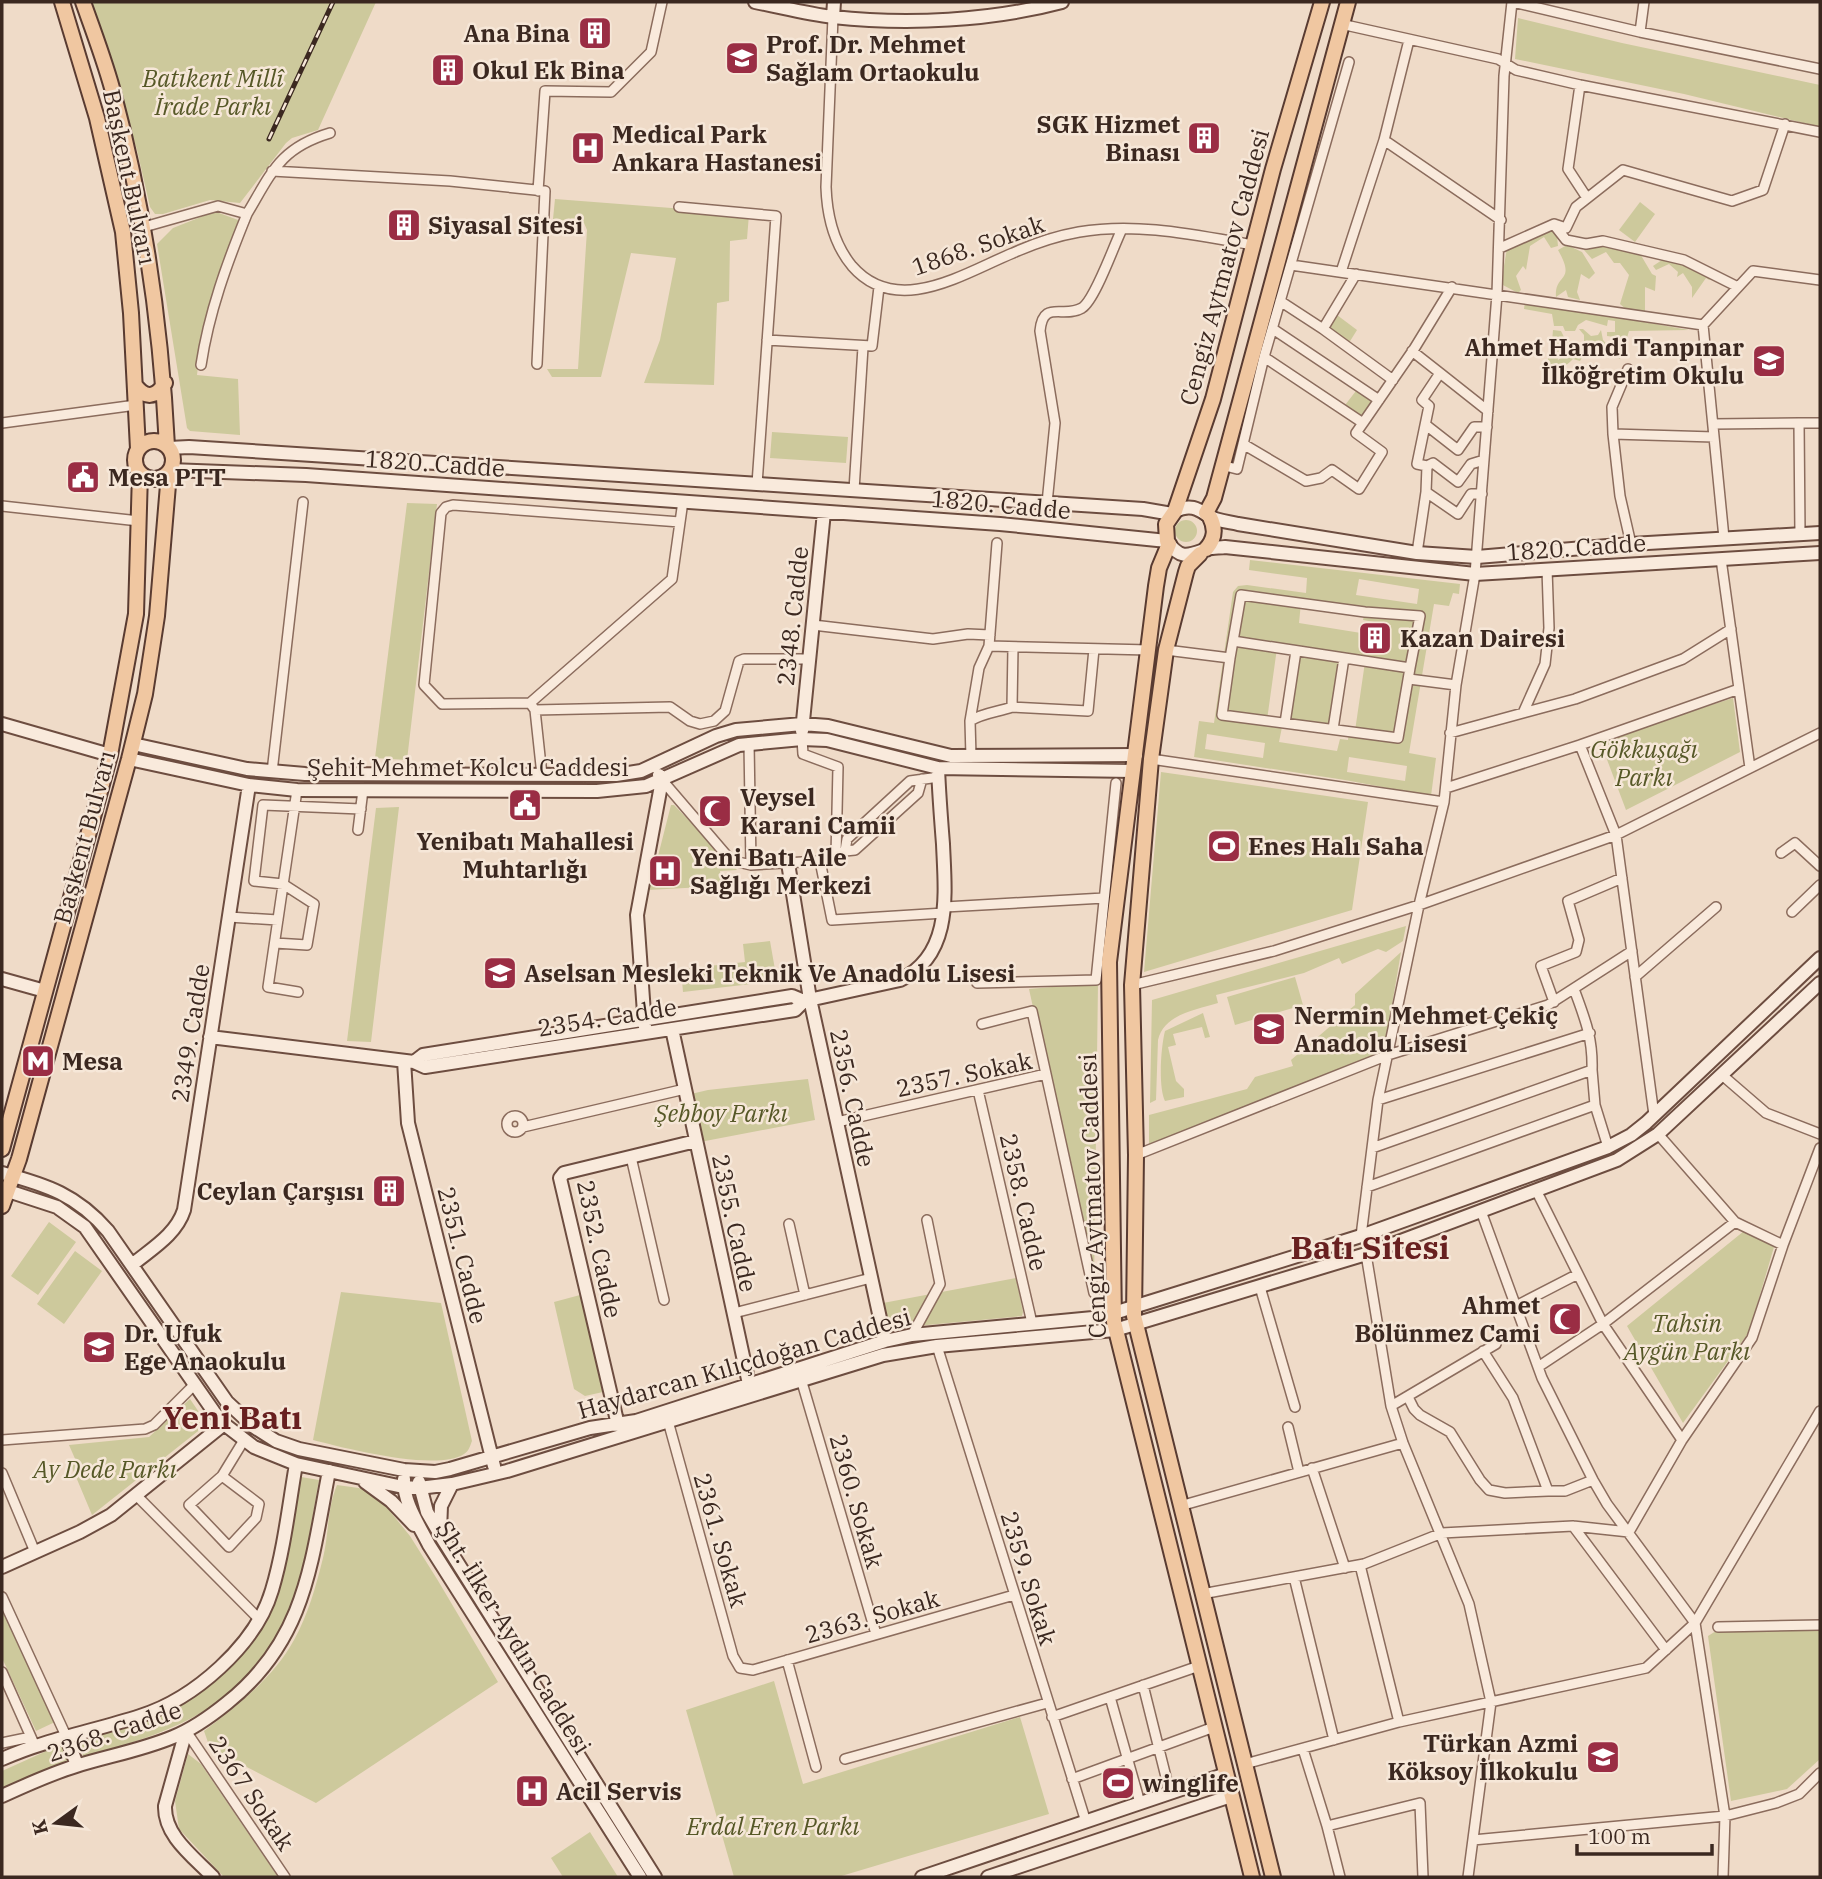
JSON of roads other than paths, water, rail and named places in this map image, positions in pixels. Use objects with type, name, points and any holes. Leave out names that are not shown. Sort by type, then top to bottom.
[{"type":"main road","name":"Başkent Bulvarı","points":[[62,2],[97,118],[123,232],[138,449]]},
{"type":"main road","name":"Başkent Bulvarı","points":[[83,2],[111,84],[129,151],[144,228],[164,383],[168,447]]},
{"type":"main road","points":[[755,2],[833,17],[948,19],[1028,10],[1062,2]]},
{"type":"main road","points":[[833,17],[834,2]]},
{"type":"main road","name":"Cengiz Aytmatov Caddesi","points":[[1252,1877],[1115,1330],[1109,962],[1118,838],[1136,755],[1159,568],[1168,542],[1166,524],[1174,512],[1213,399],[1253,245],[1322,2]]},
{"type":"main road","name":"Cengiz Aytmatov Caddesi","points":[[1273,1877],[1135,1325],[1133,1307],[1136,1156],[1132,985],[1151,760],[1166,650],[1186,572],[1213,537],[1213,523],[1208,515],[1348,2]]},
{"type":"main road","points":[[135,384],[143,394],[149,396],[160,391],[164,383]]},
{"type":"main road","points":[[153,441],[168,447],[173,460],[164,477],[151,480],[140,474],[135,461],[138,449],[153,441]]},
{"type":"main road","name":"1820. Cadde","points":[[168,447],[1174,512],[1190,506],[1208,515],[1238,524],[1417,553],[1477,558],[1631,544],[1820,533]]},
{"type":"main road","points":[[217,449],[208,455],[206,461],[208,467],[218,472]]},
{"type":"main road","name":"Başkent Bulvarı","points":[[2,1206],[8,1175],[131,752],[145,694],[157,616],[169,471]]},
{"type":"main road","name":"1820. Cadde","points":[[169,471],[306,475],[1000,524],[1168,542],[1184,555],[1225,547],[1475,574],[1820,552]]},
{"type":"main road","name":"Başkent Bulvarı","points":[[2,1149],[110,755],[136,614],[140,474]]},
{"type":"main road","name":"2348. Cadde","points":[[802,739],[824,512]]},
{"type":"main road","points":[[139,525],[157,523],[164,532]]},
{"type":"main road","points":[[2,724],[110,755]]},
{"type":"main road","name":"Şehit Mehmet Kolcu Caddesi","points":[[131,752],[247,769],[305,774],[629,774],[736,730],[802,724],[828,726],[937,754],[971,757],[1136,755]]},
{"type":"main road","name":"Şehit Mehmet Kolcu Caddesi","points":[[131,752],[249,785],[297,790],[631,789],[667,777],[723,750],[749,743],[802,739],[827,740],[938,772],[1133,771]]},
{"type":"main road","points":[[645,1026],[638,915],[667,777],[660,762]]},
{"type":"main road","name":"2354. Cadde","points":[[645,1026],[671,1029],[795,1010],[807,1000],[907,976],[920,966],[932,950],[945,910],[938,772]]},
{"type":"main road","name":"2349. Cadde","points":[[132,1265],[168,1236],[182,1216],[249,785]]},
{"type":"main road","name":"2356. Cadde","points":[[788,863],[807,1000],[885,1341]]},
{"type":"main road","name":"Haydarcan Kılıçdoğan Caddesi","points":[[8,1175],[60,1192],[85,1207],[108,1231],[228,1402],[254,1427],[276,1441],[299,1449],[404,1471],[435,1472],[590,1428],[618,1425],[885,1341],[912,1335],[1114,1314],[1361,1236],[1608,1147],[1631,1135],[1654,1115],[1820,958]]},
{"type":"main road","points":[[2,979],[45,991]]},
{"type":"main road","name":"Haydarcan Kılıçdoğan Caddesi","points":[[5,1190],[57,1207],[85,1227],[195,1384],[225,1424],[244,1440],[268,1454],[296,1464],[419,1488],[496,1474],[883,1355],[937,1346],[1115,1330],[1366,1254],[1618,1160],[1658,1134],[1820,983]]},
{"type":"main road","name":"2354. Cadde","points":[[210,1037],[409,1062],[425,1067],[792,996],[807,1000]]},
{"type":"main road","name":"2355. Cadde","points":[[671,1029],[749,1384]]},
{"type":"main road","name":"2351. Cadde","points":[[409,1062],[407,1120],[496,1474]]},
{"type":"main road","name":"2352. Cadde","points":[[618,1425],[560,1178],[564,1173],[696,1141]]},
{"type":"main road","points":[[1361,1236],[1366,1254]]},
{"type":"main road","points":[[2,1567],[98,1524],[137,1496],[225,1424]]},
{"type":"main road","name":"2368. Cadde","points":[[2,1759],[33,1741],[66,1736],[142,1716],[181,1696],[220,1668],[259,1619],[272,1590],[296,1464]]},
{"type":"main road","name":"2368. Cadde","points":[[2,1796],[77,1765],[149,1745],[186,1731],[247,1686],[262,1671],[286,1636],[307,1582],[329,1471]]},
{"type":"main road","points":[[404,1471],[404,1487]]},
{"type":"main road","points":[[419,1471],[419,1488]]},
{"type":"main road","points":[[359,1478],[391,1501],[429,1545]]},
{"type":"main road","points":[[442,1538],[439,1526],[440,1506],[452,1484]]},
{"type":"main road","name":"Şht. İlker Aydın Caddesi","points":[[404,1487],[429,1545],[588,1783],[655,1877]]},
{"type":"main road","name":"Şht. İlker Aydın Caddesi","points":[[419,1488],[427,1511],[442,1538],[588,1783],[640,1877]]},
{"type":"main road","points":[[186,1731],[165,1806],[166,1819],[173,1834],[213,1877]]},
{"type":"main road","points":[[66,1736],[77,1765]]},
{"type":"main road","points":[[922,1877],[1226,1774]]},
{"type":"main road","points":[[988,1877],[1231,1796]]},
{"type":"street","points":[[538,191],[545,91],[611,92],[651,52],[662,2]]},
{"type":"street","points":[[1361,1236],[1378,1100],[1419,905],[1444,802],[1456,685],[1477,558],[1500,248],[1506,64],[1513,2],[1640,32],[1820,69]]},
{"type":"street","points":[[1640,32],[1644,2]]},
{"type":"street","points":[[767,340],[870,347],[874,344],[879,287],[860,274],[841,252],[828,212],[826,187],[833,17]]},
{"type":"street","points":[[1341,24],[1493,58],[1516,69],[1580,85],[1820,132]]},
{"type":"street","points":[[1341,272],[1384,139],[1409,40]]},
{"type":"street","points":[[1221,465],[1237,469],[1264,357],[1349,62]]},
{"type":"street","points":[[1580,85],[1568,169],[1587,198]]},
{"type":"street","points":[[1500,248],[1554,224],[1566,228],[1576,207],[1623,170],[1732,201],[1763,190],[1785,124]]},
{"type":"street","points":[[201,365],[211,313],[228,259],[247,214],[272,171],[290,150],[330,133]]},
{"type":"street","points":[[1384,139],[1501,220]]},
{"type":"street","points":[[272,171],[450,181],[545,191],[537,364]]},
{"type":"street","points":[[144,228],[218,206],[247,214]]},
{"type":"street","points":[[679,207],[776,216],[757,484]]},
{"type":"street","points":[[1554,224],[1566,240],[1586,244],[1603,241],[1684,260],[1738,286]]},
{"type":"street","points":[[1047,503],[1055,424],[1040,331],[1041,322],[1043,316],[1050,312],[1075,310],[1090,301],[1122,229]]},
{"type":"street","name":"1868. Sokak","points":[[879,287],[900,290],[930,287],[1053,238],[1084,231],[1122,229],[1192,234],[1253,245]]},
{"type":"street","points":[[1291,265],[1703,325]]},
{"type":"street","points":[[1724,538],[1703,325],[1753,271],[1820,280]]},
{"type":"street","points":[[1323,329],[1356,274]]},
{"type":"street","points":[[1243,444],[1306,481],[1321,478],[1332,470],[1359,489],[1382,452],[1356,433],[1452,287]]},
{"type":"street","points":[[1280,301],[1393,380]]},
{"type":"street","points":[[1273,329],[1379,400]]},
{"type":"street","points":[[854,490],[863,346]]},
{"type":"street","points":[[1412,351],[1488,411]]},
{"type":"street","points":[[1264,357],[1363,423]]},
{"type":"street","points":[[1628,369],[1612,407],[1620,496],[1631,544]]},
{"type":"street","points":[[1440,373],[1422,400],[1429,406],[1418,464],[1427,466],[1433,463],[1458,482],[1471,464],[1484,460]]},
{"type":"street","points":[[2,423],[136,405]]},
{"type":"street","points":[[1799,423],[1800,534]]},
{"type":"street","points":[[1713,424],[1820,423]]},
{"type":"street","points":[[1426,425],[1458,450],[1474,427],[1487,427]]},
{"type":"street","points":[[1613,434],[1714,438]]},
{"type":"street","points":[[1417,553],[1427,466]]},
{"type":"street","points":[[1426,492],[1458,514],[1471,494],[1482,494]]},
{"type":"street","points":[[532,706],[672,579],[683,501]]},
{"type":"street","points":[[272,772],[303,502]]},
{"type":"street","points":[[680,522],[453,505],[446,507],[441,513],[424,685],[442,704],[670,707],[695,724],[707,723],[725,711],[739,662],[744,659],[809,659]]},
{"type":"street","points":[[2,506],[139,525]]},
{"type":"street","points":[[971,757],[970,722],[979,668],[989,646],[998,543]]},
{"type":"street","points":[[1721,559],[1750,768]]},
{"type":"street","points":[[1523,713],[1545,664],[1549,628],[1547,569]]},
{"type":"street","points":[[1241,595],[1365,612],[1420,616],[1398,738],[1222,715],[1233,641],[1241,595]]},
{"type":"street","points":[[813,625],[933,639],[968,634],[990,635]]},
{"type":"street","points":[[1450,733],[1575,699],[1683,659],[1731,629]]},
{"type":"street","points":[[1233,641],[1344,658],[1456,685]]},
{"type":"street","points":[[989,646],[1149,650]]},
{"type":"street","points":[[1012,707],[1013,646]]},
{"type":"street","points":[[970,722],[979,715],[1012,707],[1088,711],[1094,649]]},
{"type":"street","points":[[1166,650],[1230,658]]},
{"type":"street","points":[[1285,723],[1297,651]]},
{"type":"street","points":[[1334,729],[1344,658]]},
{"type":"street","points":[[1446,788],[1580,745],[1739,689]]},
{"type":"street","points":[[532,706],[542,775]]},
{"type":"street","points":[[1132,985],[1274,951],[1419,905],[1616,835],[1820,733]]},
{"type":"street","points":[[802,739],[803,754],[838,767],[841,853]]},
{"type":"street","points":[[749,743],[751,865]]},
{"type":"street","points":[[1580,745],[1616,835],[1654,1115]]},
{"type":"street","points":[[1151,760],[1444,802]]},
{"type":"street","points":[[841,853],[847,839],[910,781],[938,772]]},
{"type":"street","points":[[667,777],[728,857],[751,865],[820,861],[855,850],[918,793],[922,779]]},
{"type":"street","points":[[978,984],[1096,979],[1104,898],[1118,838],[1116,783]]},
{"type":"street","points":[[297,790],[268,987],[298,992]]},
{"type":"street","points":[[358,830],[363,790]]},
{"type":"street","points":[[275,943],[307,945],[314,904],[284,884],[254,881],[263,805],[360,809]]},
{"type":"street","points":[[1781,853],[1790,844],[1797,843],[1820,866]]},
{"type":"street","points":[[820,861],[832,920],[1104,898]]},
{"type":"street","points":[[1554,1002],[1541,966],[1576,952],[1579,940],[1568,901],[1622,878]]},
{"type":"street","points":[[1792,912],[1820,885]]},
{"type":"street","points":[[1635,977],[1716,907]]},
{"type":"street","points":[[229,917],[278,920]]},
{"type":"street","points":[[1136,1156],[1388,1055],[1554,1002],[1632,951]]},
{"type":"street","points":[[1574,989],[1590,1033],[1595,1105],[1608,1147]]},
{"type":"street","points":[[982,1024],[1032,1012],[1046,1074]]},
{"type":"street","points":[[1378,1100],[1590,1033]]},
{"type":"street","points":[[1373,1148],[1592,1070]]},
{"type":"street","name":"2357. Sokak","points":[[837,1122],[1046,1074],[1094,1293]]},
{"type":"street","points":[[1722,1075],[1766,1113],[1820,1134]]},
{"type":"street","points":[[523,1127],[685,1089]]},
{"type":"street","name":"2358. Cadde","points":[[978,1090],[1032,1324]]},
{"type":"street","points":[[1367,1187],[1595,1105]]},
{"type":"street","points":[[1658,1134],[1735,1222],[1783,1245]]},
{"type":"street","points":[[1629,1532],[1682,1440],[1752,1338],[1783,1245],[1820,1148]]},
{"type":"street","points":[[631,1157],[664,1300]]},
{"type":"street","points":[[1536,1191],[1603,1324],[1682,1440]]},
{"type":"street","points":[[1481,1211],[1538,1367],[1593,1480],[1607,1504],[1695,1623],[1726,1816],[1723,1877]]},
{"type":"street","points":[[912,1335],[940,1284],[927,1220]]},
{"type":"street","points":[[1538,1367],[1603,1324],[1735,1222]]},
{"type":"street","points":[[789,1224],[805,1296]]},
{"type":"street","points":[[1366,1254],[1391,1406],[1403,1443],[1469,1604],[1491,1702],[1468,1877]]},
{"type":"street","points":[[1516,1306],[1578,1273]]},
{"type":"street","points":[[734,1313],[871,1278]]},
{"type":"street","points":[[1260,1287],[1295,1407]]},
{"type":"street","points":[[1391,1406],[1496,1344]]},
{"type":"street","name":"2359. Sokak","points":[[937,1346],[1086,1822]]},
{"type":"street","points":[[1483,1351],[1513,1398],[1548,1490]]},
{"type":"street","name":"2360. Sokak","points":[[801,1379],[876,1634]]},
{"type":"street","points":[[2,1440],[145,1429],[154,1425],[195,1384]]},
{"type":"street","points":[[1408,1397],[1420,1415],[1450,1432],[1489,1490],[1505,1493],[1565,1491],[1593,1480]]},
{"type":"street","points":[[1245,1764],[1399,1722],[1646,1668],[1695,1623],[1820,1411]]},
{"type":"street","name":"2361. Sokak","points":[[668,1421],[733,1656],[740,1668]]},
{"type":"street","points":[[1288,1427],[1299,1472]]},
{"type":"street","points":[[222,1476],[259,1504],[256,1518],[229,1547],[189,1504],[222,1476],[244,1440]]},
{"type":"street","points":[[1180,1506],[1403,1443]]},
{"type":"street","points":[[1312,1468],[1345,1568]]},
{"type":"street","points":[[3,1479],[35,1552]]},
{"type":"street","points":[[137,1496],[259,1619]]},
{"type":"street","points":[[1202,1594],[1360,1565],[1441,1533],[1573,1526],[1629,1532]]},
{"type":"street","points":[[1573,1526],[1666,1650]]},
{"type":"street","points":[[1360,1565],[1399,1722]]},
{"type":"street","points":[[1294,1577],[1334,1740]]},
{"type":"street","name":"2363. Sokak","points":[[740,1668],[753,1670],[1014,1595]]},
{"type":"street","points":[[2,1597],[66,1736]]},
{"type":"street","points":[[1718,1627],[1820,1625]]},
{"type":"street","points":[[787,1660],[816,1767]]},
{"type":"street","points":[[1052,1717],[1199,1666]]},
{"type":"street","points":[[2,1672],[33,1741],[2,1743]]},
{"type":"street","points":[[1143,1685],[1170,1793]]},
{"type":"street","points":[[2,1697],[12,1695]]},
{"type":"street","points":[[1110,1696],[1140,1803]]},
{"type":"street","points":[[845,1759],[1047,1703]]},
{"type":"street","points":[[1072,1779],[1214,1727]]},
{"type":"street","name":"2367 Sokak","points":[[186,1731],[285,1877]]},
{"type":"street","points":[[1303,1749],[1340,1877]]},
{"type":"street","points":[[1473,1840],[1726,1816],[1799,1794],[1820,1773]]},
{"type":"street","points":[[1327,1826],[1420,1803],[1423,1877]]},
{"type":"railway","points":[[269,139],[333,2]]},
{"type":"place","name":"Ana Bina","points":[[595,33]]},
{"type":"place","name":"Prof. Dr. Mehmet Sağlam Ortaokulu","points":[[742,58]]},
{"type":"place","name":"Okul Ek Bina","points":[[448,70]]},
{"type":"place","name":"SGK Hizmet Binası","points":[[1204,138]]},
{"type":"place","name":"Medical Park Ankara Hastanesi","points":[[588,148]]},
{"type":"place","name":"Siyasal Sitesi","points":[[404,225]]},
{"type":"place","name":"Ahmet Hamdi Tanpınar İlköğretim Okulu","points":[[1769,361]]},
{"type":"place","name":"Mesa PTT","points":[[83,477]]},
{"type":"place","name":"Kazan Dairesi","points":[[1375,638]]},
{"type":"place","name":"Yenibatı Mahallesi Muhtarlığı","points":[[525,805]]},
{"type":"place","name":"Veysel Karani Camii","points":[[715,811]]},
{"type":"place","name":"Enes Halı Saha","points":[[1224,846]]},
{"type":"place","name":"Yeni Batı Aile Sağlığı Merkezi","points":[[665,871]]},
{"type":"place","name":"Aselsan Mesleki Teknik Ve Anadolu Lisesi","points":[[500,973]]},
{"type":"place","name":"Nermin Mehmet Çekiç Anadolu Lisesi","points":[[1269,1029]]},
{"type":"place","name":"Mesa","points":[[38,1061]]},
{"type":"place","name":"Ceylan Çarşısı","points":[[389,1191]]},
{"type":"place","name":"Ahmet Bölünmez Cami","points":[[1565,1319]]},
{"type":"place","name":"Dr. Ufuk Ege Anaokulu","points":[[99,1347]]},
{"type":"place","name":"Türkan Azmi Köksoy İlkokulu","points":[[1603,1757]]},
{"type":"place","name":"winglife","points":[[1118,1783]]},
{"type":"place","name":"Acil Servis","points":[[532,1791]]},
{"type":"district","name":"Batı Sitesi","points":[[1370,1247]]},
{"type":"district","name":"Yeni Batı","points":[[232,1417]]},
{"type":"park label","name":"Batıkent Millî İrade Parkı","points":[[213,92]]},
{"type":"park label","name":"Gökkuşağı Parkı","points":[[1644,763]]},
{"type":"park label","name":"Şebboy Parkı","points":[[721,1113]]},
{"type":"park label","name":"Tahsin Aygün Parkı","points":[[1687,1337]]},
{"type":"park label","name":"Ay Dede Parkı","points":[[105,1469]]},
{"type":"park label","name":"Erdal Eren Parkı","points":[[773,1826]]}]
